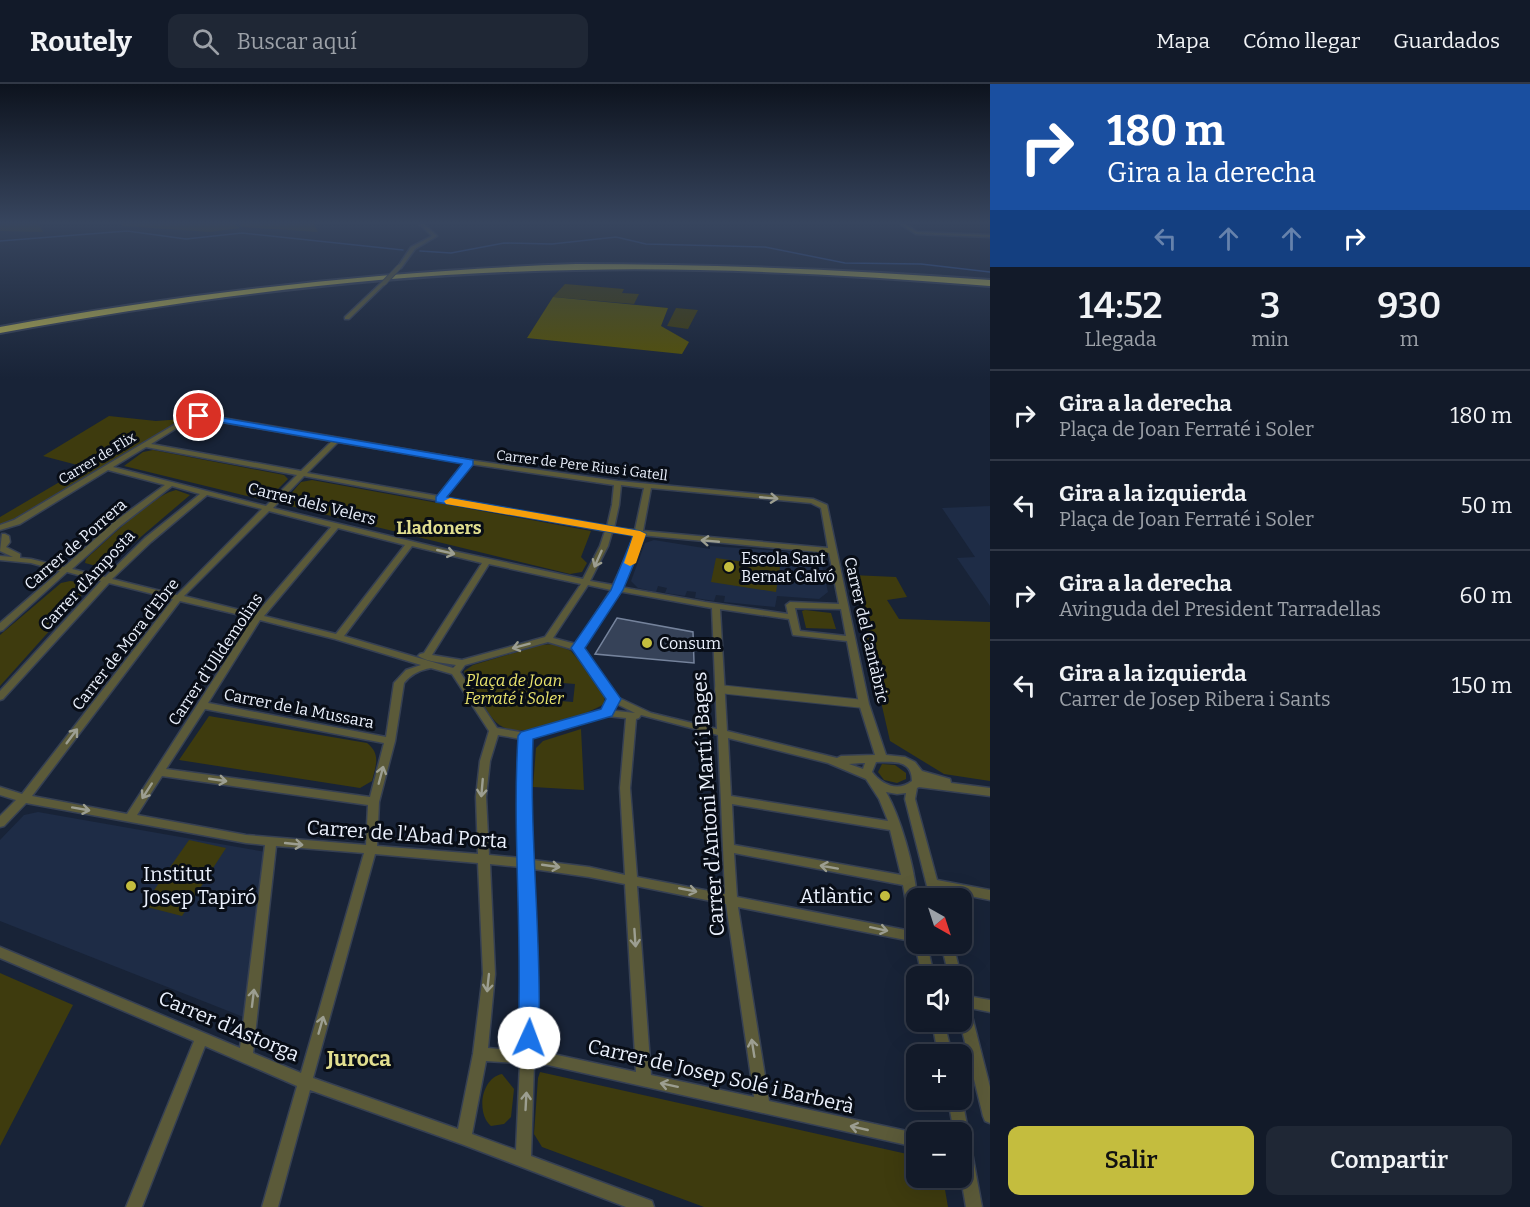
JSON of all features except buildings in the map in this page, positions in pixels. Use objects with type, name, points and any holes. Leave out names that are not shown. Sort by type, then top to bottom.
[{"type":"highway","points":[[0,328],[245,291],[432,274]]},
{"type":"highway","points":[[879,274],[990,281]]},
{"type":"street","points":[[347,318],[392,274]]},
{"type":"street","name":"Carrer de Pere Rius i Gatell","points":[[193,417],[207,417],[469,462],[618,483],[813,501],[821,503],[824,509]]},
{"type":"street","name":"Carrer de Flix","points":[[2,532],[193,417]]},
{"type":"street","name":"Carrer de Mora d'Ebre","points":[[0,823],[24,799],[178,598],[336,440]]},
{"type":"street","points":[[144,445],[609,530],[831,551]]},
{"type":"street","points":[[440,499],[469,462]]},
{"type":"street","name":"Carrer dels Velers","points":[[108,468],[585,584],[716,607],[792,617]]},
{"type":"street","points":[[548,639],[585,584],[609,530],[617,502],[618,483]]},
{"type":"street","name":"Carrer de Porrera","points":[[0,628],[117,524],[171,484]]},
{"type":"street","points":[[578,648],[617,590],[640,534],[648,486]]},
{"type":"street","name":"Carrer d'Amposta","points":[[0,697],[104,580],[150,536],[206,493]]},
{"type":"street","name":"Carrer del Cantàbric","points":[[824,509],[876,758]]},
{"type":"street","name":"Carrer d'Ulldemolins","points":[[130,818],[258,617],[337,525]]},
{"type":"street","points":[[2,532],[6,542],[1,548],[31,561],[429,661],[454,672],[494,731],[526,736],[607,713],[631,716],[648,715]]},
{"type":"street","points":[[338,637],[410,543]]},
{"type":"street","points":[[0,558],[31,561]]},
{"type":"street","points":[[270,1207],[371,850],[374,802],[390,741],[399,683],[404,675],[429,661],[486,561]]},
{"type":"street","points":[[843,607],[797,603],[790,605],[796,633],[850,639]]},
{"type":"street","name":"Carrer d'Antoni Martí i Bages","points":[[716,607],[730,898],[762,1106]]},
{"type":"street","points":[[429,661],[462,663],[548,639],[578,648],[614,699],[648,715],[831,760],[894,790],[915,781],[990,792]]},
{"type":"street","points":[[454,672],[462,663]]},
{"type":"street","points":[[720,689],[864,705]]},
{"type":"street","points":[[607,713],[614,699]]},
{"type":"street","name":"Carrer de la Mussara","points":[[202,705],[390,741]]},
{"type":"street","points":[[631,716],[624,788],[644,1080]]},
{"type":"street","points":[[464,1138],[480,1054],[489,974],[486,859],[481,797],[485,761],[494,731]]},
{"type":"street","points":[[523,1160],[531,980],[524,776],[526,736]]},
{"type":"street","points":[[831,760],[876,758],[903,761],[915,781],[910,799],[933,888]]},
{"type":"street","points":[[876,758],[866,768],[885,798],[908,888]]},
{"type":"street","points":[[160,772],[374,802]]},
{"type":"street","name":"Carrer de l'Abad Porta","points":[[0,790],[24,799],[271,842],[527,863],[730,898],[906,935]]},
{"type":"street","points":[[725,799],[894,826]]},
{"type":"street","points":[[246,1056],[271,842]]},
{"type":"street","points":[[729,848],[907,881]]},
{"type":"street","points":[[932,884],[990,895]]},
{"type":"street","name":"Carrer d'Astorga","points":[[0,952],[305,1082],[464,1138],[646,1207]]},
{"type":"street","points":[[972,1003],[990,1006]]},
{"type":"street","points":[[970,1032],[990,1116]]},
{"type":"street","points":[[134,1207],[202,1037]]},
{"type":"street","name":"Carrer de Josep Solé i Barberà","points":[[480,1054],[548,1059],[906,1138]]},
{"type":"street","points":[[971,1188],[974,1207]]},
{"type":"shaded area","points":[[553,297],[668,308],[661,326],[689,342],[682,354],[527,338]]},
{"type":"shaded area","points":[[990,506],[990,606],[957,558],[975,557],[942,508]]},
{"type":"shaded area","name":"Escola Sant Bernat Calvó","points":[[654,540],[710,549],[710,546],[810,553],[821,561],[828,592],[819,599],[777,596],[775,607],[724,602],[725,596],[716,595],[714,601],[695,598],[696,592],[687,591],[685,596],[665,593],[667,588],[658,586],[656,592],[638,588],[631,581],[645,543]]},
{"type":"shaded area","name":"Institut Josep Tapiró","points":[[38,812],[266,852],[246,1018],[0,921],[0,840],[24,815]]},
{"type":"green space","points":[[565,284],[624,289],[622,293],[639,294],[634,304],[553,297]]},
{"type":"green space","points":[[676,308],[698,310],[688,329],[667,326]]},
{"type":"green space","points":[[109,416],[156,421],[183,419],[0,527],[0,517],[85,467],[43,456]]},
{"type":"green space","points":[[153,450],[284,475],[288,479],[270,497],[259,499],[124,466],[143,452]]},
{"type":"green space","points":[[312,480],[591,531],[581,557],[587,563],[582,572],[570,574],[282,504],[301,482]]},
{"type":"green space","points":[[176,490],[190,495],[109,564],[100,567],[85,563],[86,559],[143,509],[167,493]]},
{"type":"green space","points":[[716,558],[780,567],[776,592],[711,582]]},
{"type":"green space","points":[[852,575],[896,577],[907,597],[887,600],[899,619],[990,622],[990,781],[944,774],[890,741]]},
{"type":"green space","points":[[70,581],[85,583],[87,589],[0,686],[0,635],[61,583]]},
{"type":"green space","points":[[802,611],[831,613],[836,629],[806,628]]},
{"type":"green space","name":"Plaça de Joan Ferraté i Soler","points":[[555,644],[571,651],[605,692],[604,704],[569,720],[539,728],[513,730],[503,727],[494,720],[474,692],[464,671],[473,665],[540,645]],"holes":[[[551,682],[575,684],[573,702],[548,700]]]},
{"type":"green space","points":[[209,716],[367,743],[376,756],[372,781],[360,788],[179,760]]},
{"type":"green space","points":[[581,729],[584,790],[533,787],[536,748],[543,741]]},
{"type":"green space","points":[[882,764],[895,765],[906,773],[906,779],[897,783],[884,780],[878,772]]},
{"type":"green space","points":[[189,840],[226,848],[182,916],[143,906]]},
{"type":"green space","points":[[0,973],[73,1005],[0,1146]]},
{"type":"green space","points":[[540,1072],[906,1154],[906,1188],[945,1188],[948,1207],[704,1207],[542,1147],[534,1134]]},
{"type":"green space","points":[[502,1074],[514,1089],[511,1117],[504,1124],[491,1126],[483,1113],[483,1097],[489,1082]]},
{"type":"slow traffic","points":[[450,501],[640,534],[630,563]]},
{"type":"place","name":"Escola Sant Bernat Calvó","points":[[729,567]]},
{"type":"place","name":"Consum","points":[[647,643]]},
{"type":"place","name":"Institut Josep Tapiró","points":[[131,886]]},
{"type":"place","name":"Atlàntic","points":[[885,896]]},
{"type":"district","name":"Lladoners","points":[[439,528]]},
{"type":"district","name":"Juroca","points":[[359,1059]]},
{"type":"route","points":[[199,416],[469,462],[440,499],[640,534],[617,590],[578,648],[614,699],[607,713],[526,736],[524,776],[531,980],[529,1038]]}]
